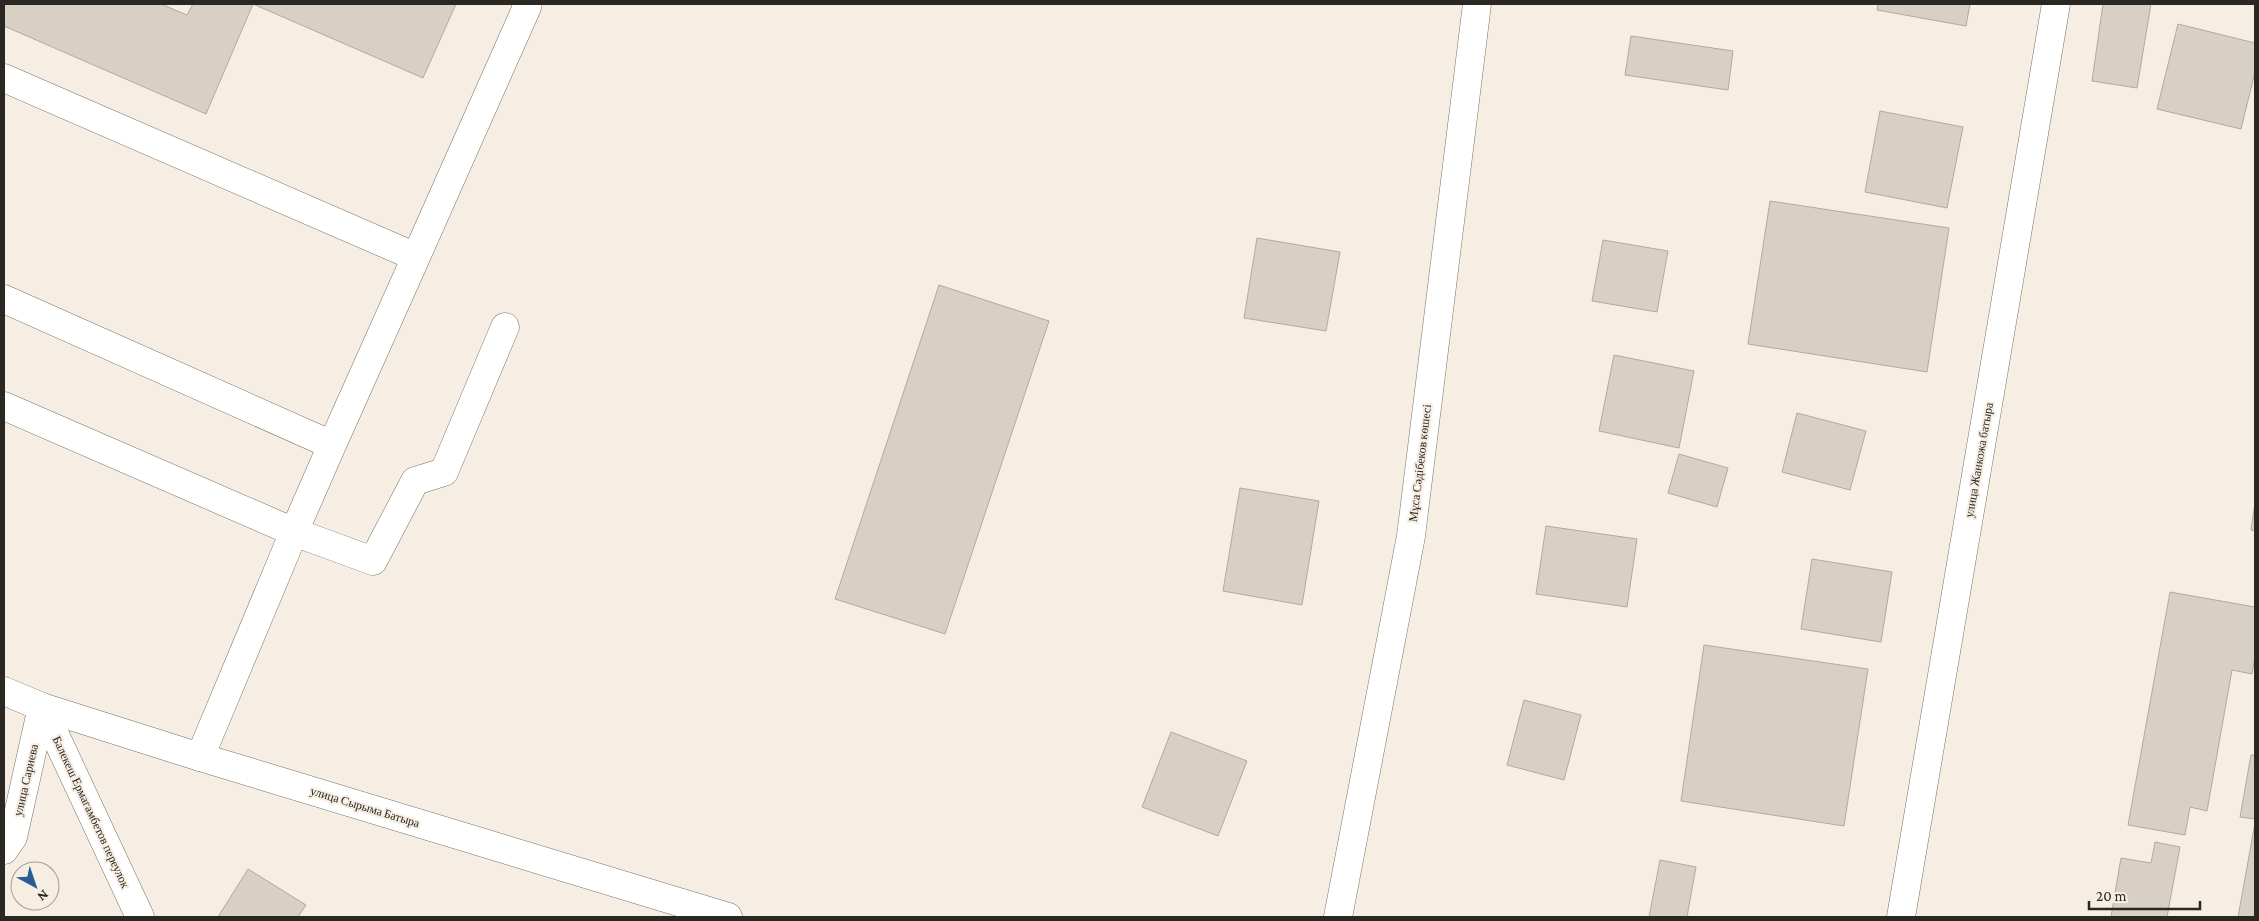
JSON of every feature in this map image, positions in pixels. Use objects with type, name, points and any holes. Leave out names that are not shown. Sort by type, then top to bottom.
[{"type":"street","points":[[200,757],[294,532],[527,7],[526,4]]},
{"type":"street","name":"Мұса Сәдібеков көшесі","points":[[1338,917],[1411,536],[1477,4]]},
{"type":"street","name":"улица Жанкожа батыра","points":[[1901,917],[2056,4]]},
{"type":"street","points":[[4,78],[416,257]]},
{"type":"street","points":[[4,299],[332,445]]},
{"type":"street","points":[[4,406],[294,532],[373,561],[415,481],[444,472],[505,327]]},
{"type":"street","name":"улица Сырыма Батыра","points":[[4,691],[42,707],[200,757],[728,917]]},
{"type":"street","name":"улица Сариева","points":[[4,850],[13,837],[42,707]]},
{"type":"street","name":"Балекеш Ермагамбетов переулок","points":[[42,707],[140,917]]},
{"type":"building","points":[[4,4],[161,4],[187,15],[193,4],[253,4],[206,114],[4,26]]},
{"type":"building","points":[[253,4],[456,4],[423,78]]},
{"type":"building","points":[[1878,4],[1970,4],[1966,26],[1877,10]]},
{"type":"building","points":[[2103,4],[2151,4],[2137,88],[2092,81]]},
{"type":"building","points":[[2178,24],[2255,43],[2255,72],[2241,129],[2157,109]]},
{"type":"building","points":[[1631,36],[1733,51],[1728,90],[1625,75]]},
{"type":"building","points":[[1880,111],[1963,127],[1947,208],[1865,192]]},
{"type":"building","points":[[1770,201],[1949,228],[1927,372],[1748,344]]},
{"type":"building","points":[[1257,238],[1340,252],[1326,331],[1244,318]]},
{"type":"building","points":[[1603,240],[1668,251],[1657,312],[1592,301]]},
{"type":"building","points":[[939,285],[1049,321],[945,634],[835,599]]},
{"type":"building","points":[[1614,355],[1694,371],[1679,448],[1599,431]]},
{"type":"building","points":[[1797,413],[1866,431],[1850,490],[1782,472]]},
{"type":"building","points":[[1679,454],[1728,468],[1717,507],[1668,493]]},
{"type":"building","points":[[1240,488],[1319,501],[1302,605],[1223,591]]},
{"type":"building","points":[[2255,503],[2255,531],[2251,530]]},
{"type":"building","points":[[1546,526],[1637,539],[1627,607],[1536,594]]},
{"type":"building","points":[[1812,559],[1892,572],[1881,642],[1801,629]]},
{"type":"building","points":[[2170,592],[2255,607],[2255,657],[2252,674],[2232,670],[2207,811],[2190,807],[2185,835],[2128,825]]},
{"type":"building","points":[[1704,645],[1868,669],[1844,826],[1681,801]]},
{"type":"building","points":[[1524,700],[1581,715],[1564,780],[1507,765]]},
{"type":"building","points":[[1171,732],[1247,761],[1218,836],[1142,807]]},
{"type":"building","points":[[2251,755],[2255,755],[2255,819],[2240,817]]},
{"type":"building","points":[[2255,823],[2255,917],[2238,917]]},
{"type":"building","points":[[2155,842],[2180,847],[2167,917],[2111,917],[2121,858],[2151,863]]},
{"type":"building","points":[[1660,860],[1696,867],[1687,917],[1649,917]]},
{"type":"building","points":[[248,869],[306,905],[298,917],[218,917]]}]
